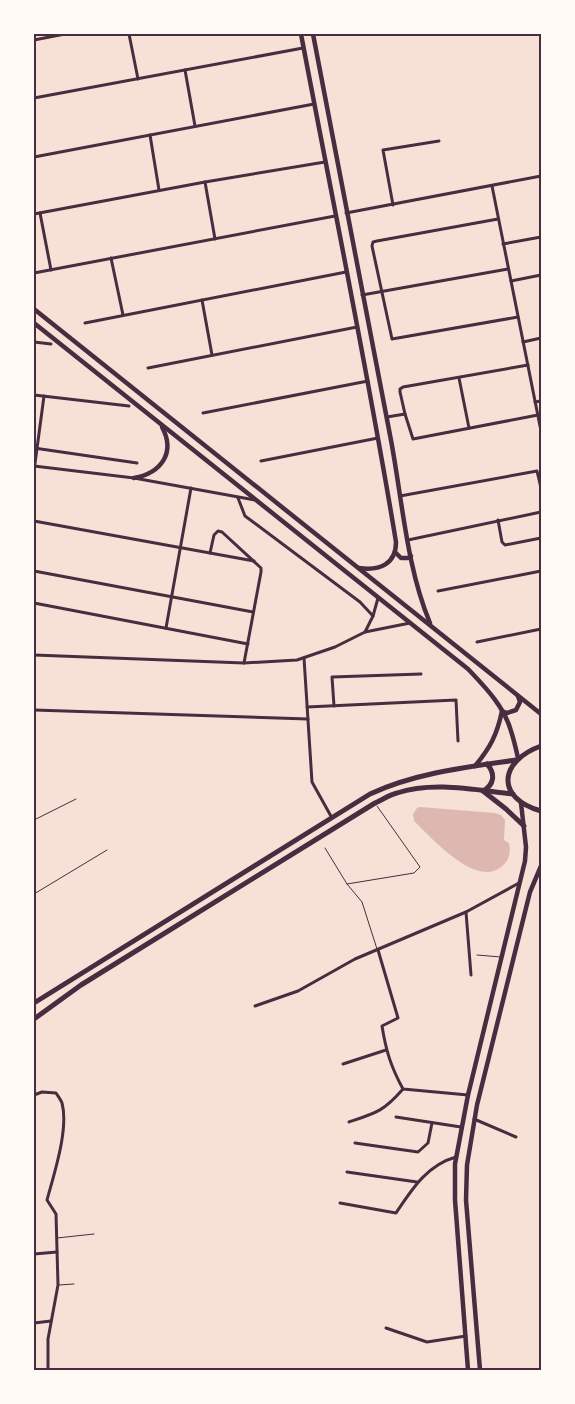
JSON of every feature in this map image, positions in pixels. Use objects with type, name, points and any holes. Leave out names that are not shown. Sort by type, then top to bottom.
[{"type":"main road","points":[[301,34],[379,437],[396,542],[396,553],[389,562],[369,570],[358,568]]},
{"type":"main road","points":[[313,34],[346,214],[387,418],[411,556],[430,625]]},
{"type":"main road","points":[[310,79],[321,77]]},
{"type":"main road","points":[[34,309],[541,714]]},
{"type":"main road","points":[[34,323],[468,669],[490,693],[502,711],[511,730],[517,759],[508,774],[508,783],[513,794],[521,804],[526,847],[525,861],[468,1095],[456,1157],[454,1200],[468,1370]]},
{"type":"main road","points":[[134,478],[146,475],[157,469],[164,459],[167,447],[166,434],[160,424]]},
{"type":"main road","points":[[396,553],[401,558],[411,556]]},
{"type":"main road","points":[[502,711],[512,712],[516,710],[520,702],[516,693]]},
{"type":"main road","points":[[475,766],[489,749],[498,730],[502,711]]},
{"type":"main road","points":[[34,1003],[370,794],[393,783],[517,759],[541,746]]},
{"type":"main road","points":[[483,791],[489,787],[493,778],[492,769],[487,764]]},
{"type":"main road","points":[[34,1019],[81,985],[375,803],[397,793],[428,787],[513,794]]},
{"type":"main road","points":[[483,791],[524,826]]},
{"type":"main road","points":[[521,804],[541,811]]},
{"type":"main road","points":[[480,1370],[466,1200],[467,1165],[474,1119],[530,892],[539,876],[541,866]]},
{"type":"main road","points":[[462,1291],[473,1290]]},
{"type":"street","points":[[34,40],[65,34]]},
{"type":"street","points":[[129,34],[138,79]]},
{"type":"street","points":[[34,98],[304,48]]},
{"type":"street","points":[[185,70],[195,126]]},
{"type":"street","points":[[34,157],[314,104]]},
{"type":"street","points":[[150,135],[159,190]]},
{"type":"street","points":[[393,205],[383,150],[439,141]]},
{"type":"street","points":[[34,214],[159,190],[325,162]]},
{"type":"street","points":[[346,214],[541,176]]},
{"type":"street","points":[[205,182],[215,239]]},
{"type":"street","points":[[492,186],[541,431]]},
{"type":"street","points":[[40,213],[51,270]]},
{"type":"street","points":[[34,273],[335,216]]},
{"type":"street","points":[[498,219],[373,242],[372,246],[392,339],[518,317]]},
{"type":"street","points":[[504,244],[541,237]]},
{"type":"street","points":[[111,258],[123,315]]},
{"type":"street","points":[[362,295],[508,269]]},
{"type":"street","points":[[85,323],[346,272]]},
{"type":"street","points":[[511,281],[541,275]]},
{"type":"street","points":[[202,300],[212,355]]},
{"type":"street","points":[[148,368],[357,327]]},
{"type":"street","points":[[523,342],[541,338]]},
{"type":"street","points":[[34,342],[51,344]]},
{"type":"street","points":[[528,365],[400,389],[413,439],[538,415]]},
{"type":"street","points":[[459,378],[469,428]]},
{"type":"street","points":[[203,413],[368,382]]},
{"type":"street","points":[[34,395],[129,406]]},
{"type":"street","points":[[34,471],[35,449],[44,396]]},
{"type":"street","points":[[535,402],[541,401]]},
{"type":"street","points":[[387,418],[405,414]]},
{"type":"street","points":[[261,461],[379,437]]},
{"type":"street","points":[[35,449],[137,463]]},
{"type":"street","points":[[34,466],[134,478],[256,500]]},
{"type":"street","points":[[400,496],[537,471],[541,488]]},
{"type":"street","points":[[166,628],[192,488]]},
{"type":"street","points":[[237,497],[245,516],[360,602],[373,616]]},
{"type":"street","points":[[408,540],[541,512]]},
{"type":"street","points":[[498,520],[502,542],[505,545],[541,538]]},
{"type":"street","points":[[34,522],[254,561]]},
{"type":"street","points":[[210,553],[214,534],[218,531],[222,532],[259,565],[261,572],[244,663]]},
{"type":"street","points":[[34,571],[254,612]]},
{"type":"street","points":[[438,591],[541,571]]},
{"type":"street","points":[[365,632],[373,616],[378,598]]},
{"type":"street","points":[[34,603],[248,644]]},
{"type":"street","points":[[34,655],[244,663],[297,660],[334,647],[365,632],[410,623]]},
{"type":"street","points":[[477,642],[541,629]]},
{"type":"street","points":[[304,658],[312,782],[332,818]]},
{"type":"street","points":[[334,706],[332,677],[421,674]]},
{"type":"street","points":[[308,707],[456,700],[458,741]]},
{"type":"street","points":[[34,710],[308,719]]},
{"type":"street","points":[[255,1006],[298,991],[355,958],[466,912],[520,883]]},
{"type":"street","points":[[466,912],[471,975]]},
{"type":"street","points":[[378,950],[398,1018],[382,1026],[386,1050],[392,1069],[403,1089]]},
{"type":"street","points":[[344,1064],[386,1050]]},
{"type":"street","points":[[349,1122],[379,1112],[403,1089],[468,1095]]},
{"type":"street","points":[[34,1095],[42,1092],[56,1093],[62,1102],[63,1115],[62,1142],[47,1200],[56,1214],[58,1285],[48,1339],[48,1370]]},
{"type":"street","points":[[396,1117],[461,1128]]},
{"type":"street","points":[[474,1119],[516,1137]]},
{"type":"street","points":[[356,1143],[418,1152],[428,1143],[432,1123]]},
{"type":"street","points":[[340,1203],[396,1213],[417,1182],[445,1160],[456,1157]]},
{"type":"street","points":[[347,1172],[417,1182]]},
{"type":"street","points":[[34,1254],[57,1252]]},
{"type":"street","points":[[34,1323],[51,1321]]},
{"type":"street","points":[[386,1328],[427,1342],[466,1336]]},
{"type":"lane","points":[[34,820],[76,799]]},
{"type":"lane","points":[[347,884],[414,873],[420,867],[375,803]]},
{"type":"lane","points":[[325,848],[347,884],[362,902],[378,950]]},
{"type":"lane","points":[[34,894],[107,850]]},
{"type":"lane","points":[[541,886],[541,892]]},
{"type":"lane","points":[[541,939],[541,965]]},
{"type":"lane","points":[[477,955],[502,957]]},
{"type":"lane","points":[[56,1238],[94,1234]]},
{"type":"lane","points":[[58,1285],[74,1284]]},
{"type":"shaded area","points":[[420,807],[501,815],[505,820],[504,840],[509,843],[510,847],[506,862],[501,867],[490,872],[479,871],[454,858],[414,821],[413,814]]}]
